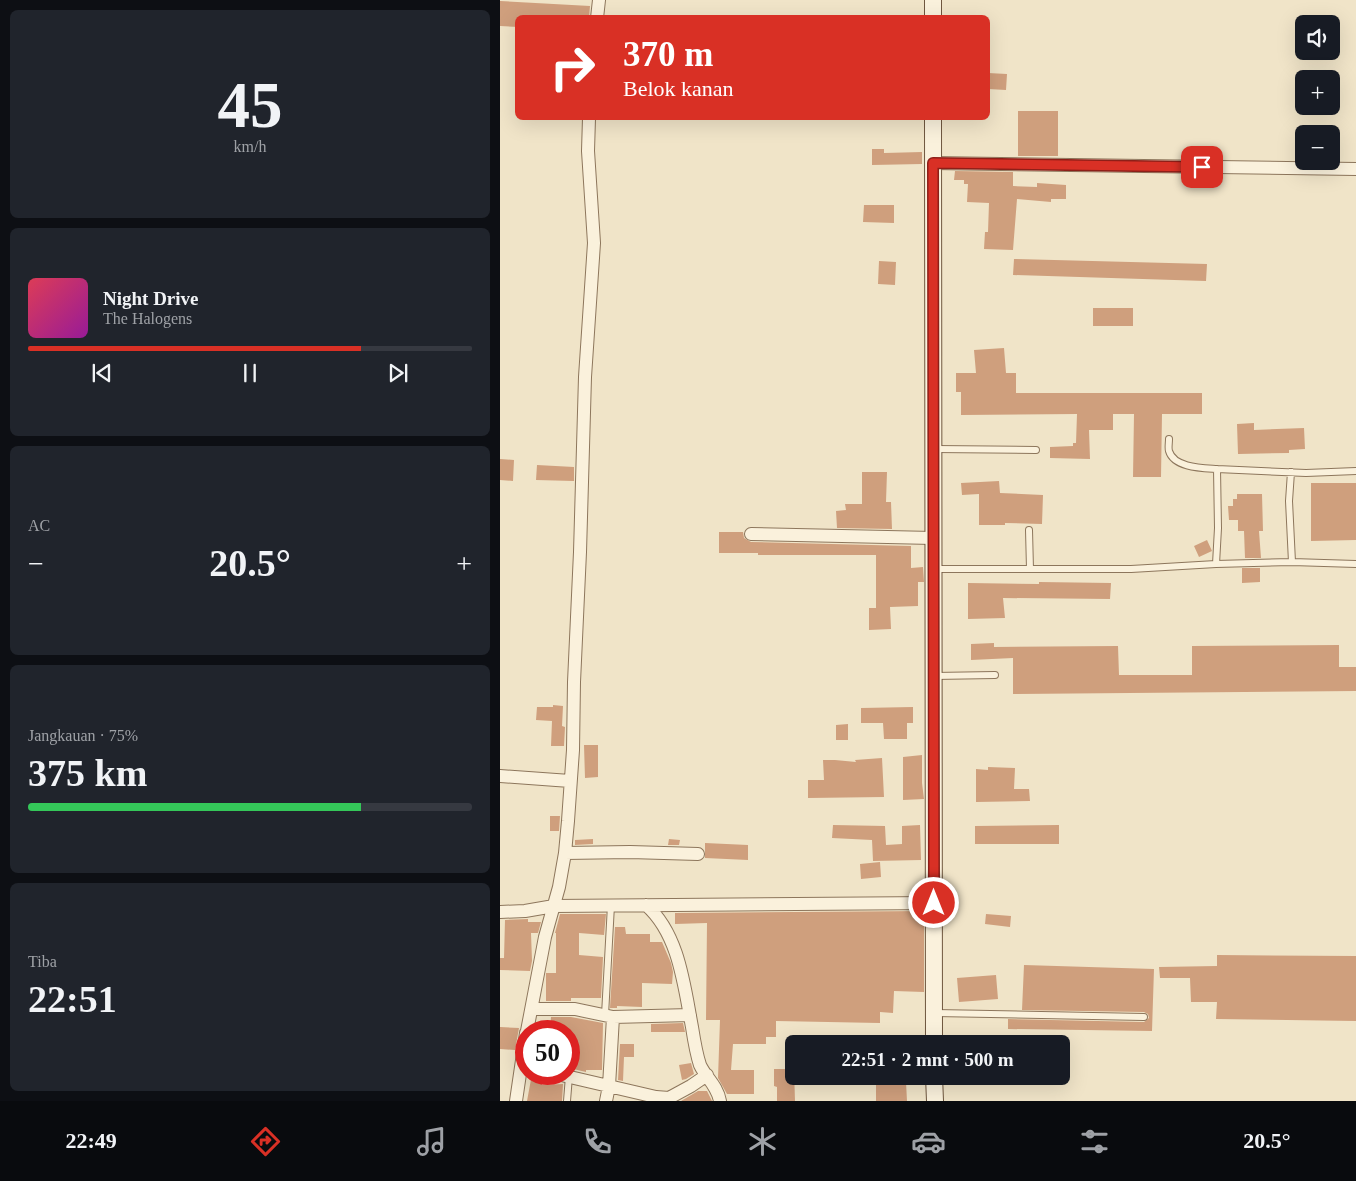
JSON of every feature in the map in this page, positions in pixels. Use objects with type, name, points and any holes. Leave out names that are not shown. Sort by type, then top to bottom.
[{"type":"main road","points":[[933,0],[933,15]]},
{"type":"main road","points":[[933,120],[934,1035]]},
{"type":"main road","points":[[934,1085],[935,1101]]},
{"type":"street","points":[[597,15],[599,0]]},
{"type":"street","points":[[529,1020],[543,946],[559,888],[565,853],[570,781],[580,552],[585,376],[594,243],[588,150],[590,120]]},
{"type":"street","points":[[933,163],[1356,169]]},
{"type":"street","points":[[751,534],[933,538]]},
{"type":"street","points":[[500,776],[570,781]]},
{"type":"street","points":[[565,853],[698,854]]},
{"type":"street","points":[[500,912],[526,911],[554,906],[934,903]]},
{"type":"street","points":[[646,905],[657,915],[672,943],[701,1066],[718,1091],[720,1101]]},
{"type":"street","points":[[532,1009],[575,1009],[609,1016],[690,1015]]},
{"type":"street","points":[[606,1101],[609,1086],[609,1016]]},
{"type":"street","points":[[580,1079],[669,1100],[707,1075]]},
{"type":"street","points":[[516,1101],[520,1085]]},
{"type":"lane","points":[[1169,439],[1168,450],[1172,457],[1182,463],[1197,467],[1291,472],[1356,471]]},
{"type":"lane","points":[[933,449],[1036,450]]},
{"type":"lane","points":[[1216,564],[1218,528],[1217,469]]},
{"type":"lane","points":[[1291,472],[1289,501],[1292,562]]},
{"type":"lane","points":[[1028,530],[1030,569]]},
{"type":"lane","points":[[934,568],[1131,569],[1292,562],[1356,564]]},
{"type":"lane","points":[[934,676],[995,675]]},
{"type":"lane","points":[[609,1016],[611,905]]},
{"type":"lane","points":[[934,1013],[1144,1017]]},
{"type":"lane","points":[[565,1085],[567,1101]]},
{"type":"building","points":[[500,1],[590,6],[589,15],[515,15],[515,27],[500,26]]},
{"type":"building","points":[[990,73],[1007,74],[1006,90],[990,89]]},
{"type":"building","points":[[1018,111],[1058,111],[1058,156],[1018,156]]},
{"type":"building","points":[[872,149],[884,149],[884,153],[922,152],[922,164],[872,165]]},
{"type":"building","points":[[955,171],[1013,172],[1013,186],[1037,187],[1037,183],[1066,185],[1066,199],[1051,199],[1051,202],[1017,199],[1013,250],[984,249],[985,232],[988,232],[989,203],[967,202],[968,184],[964,184],[964,180],[954,180]]},
{"type":"building","points":[[864,205],[894,205],[894,223],[863,222]]},
{"type":"building","points":[[1014,259],[1207,264],[1206,281],[1013,275]]},
{"type":"building","points":[[879,261],[896,262],[895,285],[878,284]]},
{"type":"building","points":[[1093,308],[1133,308],[1133,326],[1093,326]]},
{"type":"building","points":[[1004,348],[1006,373],[1016,373],[1016,393],[1202,393],[1202,414],[1162,414],[1161,477],[1133,477],[1134,414],[1113,414],[1113,430],[1089,430],[1090,459],[1050,458],[1050,447],[1073,446],[1073,443],[1076,443],[1077,414],[961,415],[961,392],[956,392],[956,373],[976,373],[974,350]]},
{"type":"building","points":[[1254,423],[1254,430],[1304,428],[1305,449],[1289,450],[1289,453],[1238,454],[1237,424]]},
{"type":"building","points":[[500,459],[514,460],[513,481],[500,480]]},
{"type":"building","points":[[537,465],[574,467],[574,481],[536,480]]},
{"type":"building","points":[[862,472],[887,472],[886,502],[891,502],[892,529],[837,528],[836,511],[846,510],[845,504],[862,504]]},
{"type":"building","points":[[999,481],[1000,493],[1043,495],[1042,524],[1005,523],[1005,525],[979,525],[979,494],[962,495],[961,483]]},
{"type":"building","points":[[1311,483],[1356,483],[1356,540],[1311,541]]},
{"type":"building","points":[[1237,494],[1262,494],[1263,531],[1259,531],[1261,558],[1245,558],[1244,531],[1238,531],[1238,520],[1229,520],[1228,506],[1233,506],[1233,499],[1237,499]]},
{"type":"building","points":[[719,532],[743,532],[744,538],[751,542],[911,546],[911,568],[923,567],[924,582],[918,582],[918,606],[890,607],[891,629],[869,630],[869,608],[876,608],[876,555],[758,555],[758,553],[719,553]]},
{"type":"building","points":[[1207,540],[1212,551],[1199,557],[1194,546]]},
{"type":"building","points":[[1242,568],[1260,568],[1260,582],[1242,583]]},
{"type":"building","points":[[1039,582],[1111,583],[1110,599],[1003,598],[1005,618],[968,619],[968,583],[1039,584]]},
{"type":"building","points":[[994,643],[994,647],[1118,646],[1119,675],[1192,675],[1192,646],[1339,645],[1339,667],[1356,667],[1356,691],[1013,694],[1013,658],[971,660],[971,644]]},
{"type":"building","points":[[553,705],[563,706],[564,746],[551,746],[552,721],[536,720],[537,707],[553,707]]},
{"type":"building","points":[[913,707],[913,723],[907,723],[907,739],[884,739],[883,723],[861,723],[861,708]]},
{"type":"building","points":[[848,724],[848,740],[836,740],[836,725]]},
{"type":"building","points":[[584,745],[598,745],[598,777],[585,778]]},
{"type":"building","points":[[922,755],[924,799],[903,800],[903,757]]},
{"type":"building","points":[[882,758],[884,797],[808,798],[808,780],[824,780],[823,760],[856,762],[855,760]]},
{"type":"building","points":[[988,767],[1015,768],[1014,789],[1029,789],[1030,801],[976,802],[976,769],[988,770]]},
{"type":"building","points":[[550,816],[560,816],[559,831],[550,831]]},
{"type":"building","points":[[833,825],[885,826],[886,845],[902,844],[902,826],[920,825],[921,860],[873,861],[872,840],[832,838]]},
{"type":"building","points":[[1059,825],[1059,844],[975,844],[975,826]]},
{"type":"building","points":[[593,839],[593,844],[575,845],[575,840]]},
{"type":"building","points":[[669,839],[680,840],[679,845],[668,845]]},
{"type":"building","points":[[705,843],[748,845],[748,860],[705,858]]},
{"type":"building","points":[[880,862],[881,877],[861,879],[860,864]]},
{"type":"building","points":[[924,911],[924,992],[894,991],[893,1013],[880,1012],[880,1023],[776,1021],[776,1037],[766,1037],[766,1044],[733,1044],[731,1070],[754,1070],[754,1094],[727,1094],[718,1078],[720,1020],[706,1020],[707,923],[675,924],[675,913]]},
{"type":"building","points":[[560,914],[606,914],[604,935],[579,933],[579,955],[603,957],[601,998],[571,998],[571,1001],[546,1001],[546,973],[556,973],[555,933]]},
{"type":"building","points":[[986,914],[1011,916],[1010,927],[985,924]]},
{"type":"building","points":[[528,919],[528,922],[541,922],[538,933],[531,933],[532,961],[530,971],[500,970],[500,958],[504,958],[505,920]]},
{"type":"building","points":[[615,927],[625,927],[626,934],[650,934],[650,942],[662,942],[671,963],[673,972],[672,984],[642,983],[642,1007],[617,1006],[617,1008],[610,1008]]},
{"type":"building","points":[[1217,955],[1356,956],[1356,1021],[1216,1019],[1217,1002],[1191,1002],[1190,978],[1160,978],[1159,967],[1217,966]]},
{"type":"building","points":[[1024,965],[1154,969],[1152,1031],[1008,1029],[1008,1019],[1144,1022],[1149,1018],[1148,1014],[1144,1012],[1022,1010]]},
{"type":"building","points":[[996,975],[998,999],[959,1002],[957,978]]},
{"type":"building","points":[[551,1017],[571,1017],[603,1023],[602,1070],[586,1070],[586,1072],[580,1071],[580,1020],[551,1020]]},
{"type":"building","points":[[683,1023],[685,1032],[651,1032],[651,1024]]},
{"type":"building","points":[[500,1027],[515,1028],[515,1050],[500,1049]]},
{"type":"building","points":[[620,1044],[634,1044],[634,1057],[624,1057],[623,1081],[618,1080]]},
{"type":"building","points":[[691,1063],[694,1074],[682,1080],[679,1065]]},
{"type":"building","points":[[774,1069],[785,1069],[785,1085],[794,1085],[795,1101],[777,1101],[777,1087],[774,1086]]},
{"type":"building","points":[[530,1085],[563,1085],[562,1101],[527,1101]]},
{"type":"building","points":[[876,1085],[906,1085],[907,1101],[876,1101]]},
{"type":"building","points":[[698,1091],[707,1091],[712,1101],[681,1101]]},
{"type":"route","points":[[934,903],[933,163],[1202,167]]}]
